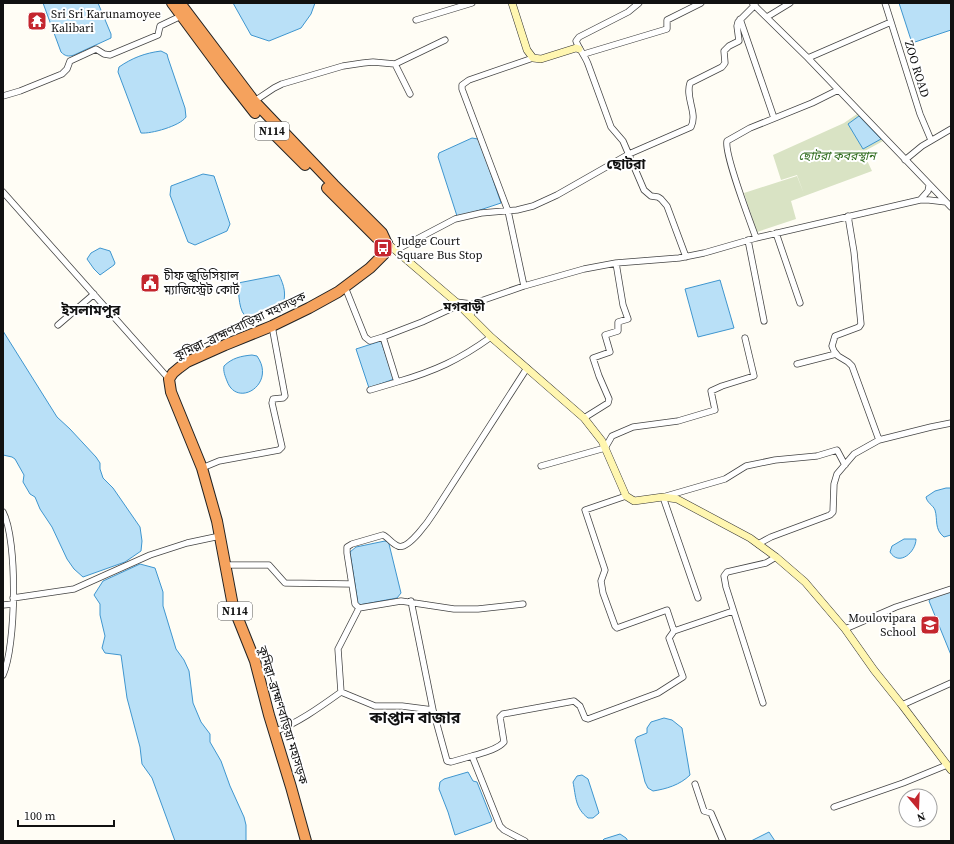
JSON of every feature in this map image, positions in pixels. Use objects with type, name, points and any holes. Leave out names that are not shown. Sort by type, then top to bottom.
[{"type":"highway","name":"N114","points":[[172,3],[285,145],[352,208],[377,238],[387,243]]},
{"type":"highway","name":"N114","points":[[180,3],[251,103]]},
{"type":"highway","name":"কুমিল্লা–ব্রাহ্মণবাড়িয়া মহাসড়ক","points":[[306,841],[255,661],[233,606],[224,565],[220,536],[202,468],[171,392],[169,379],[173,373],[187,362],[272,326],[309,308],[345,286],[370,268],[384,254],[388,248],[387,243]]},
{"type":"street","points":[[416,20],[472,3]]},
{"type":"street","points":[[512,3],[527,50],[534,58]]},
{"type":"street","points":[[563,52],[576,40],[603,24],[628,12],[638,3]]},
{"type":"street","points":[[581,52],[667,29],[667,20],[701,3]]},
{"type":"street","points":[[767,17],[790,3]]},
{"type":"street","name":"ZOO ROAD","points":[[885,3],[920,114],[931,140]]},
{"type":"street","points":[[396,250],[455,220],[481,213],[524,209],[557,195],[629,154],[691,127],[693,122],[688,89],[690,83],[722,67],[724,63],[724,51],[729,46],[739,41],[737,26],[740,19],[754,4],[951,207]]},
{"type":"street","points":[[3,96],[20,91],[62,74],[67,70],[70,61],[96,49],[104,54],[110,55],[147,40],[158,35],[160,26],[181,16]]},
{"type":"street","points":[[740,19],[774,118]]},
{"type":"street","points":[[808,58],[891,22]]},
{"type":"street","points":[[251,103],[282,84],[343,66],[373,62],[395,64],[445,40]]},
{"type":"street","points":[[576,40],[612,127],[622,138],[644,190],[651,196],[661,199],[667,206],[686,256]]},
{"type":"street","points":[[524,286],[508,211],[464,95],[462,85],[469,80],[534,58],[541,59],[576,48],[581,52]]},
{"type":"street","points":[[395,64],[410,94]]},
{"type":"street","points":[[756,238],[730,161],[726,143],[734,136],[774,118],[806,106],[838,90]]},
{"type":"street","points":[[905,160],[917,149],[951,129]]},
{"type":"street","points":[[920,200],[928,191],[929,186]]},
{"type":"street","points":[[3,192],[169,379]]},
{"type":"street","points":[[345,286],[365,337],[370,341],[422,322],[458,304],[472,304],[524,286],[584,269],[616,263],[704,253],[776,233],[920,200],[946,202]]},
{"type":"street","points":[[848,216],[854,252],[861,324],[859,327],[835,336],[832,346],[836,354],[848,362],[855,372],[879,440]]},
{"type":"street","points":[[776,233],[800,303]]},
{"type":"street","points":[[748,240],[764,321]]},
{"type":"street","points":[[387,243],[458,304],[491,337],[584,418],[598,435],[626,496],[634,501],[663,497],[725,479],[746,466],[775,460],[817,456],[837,450],[844,465]]},
{"type":"street","points":[[584,418],[608,403],[609,399],[593,358],[610,352],[605,335],[618,331],[618,322],[628,319],[623,305],[616,263]]},
{"type":"street","points":[[58,325],[94,294]]},
{"type":"street","points":[[470,316],[472,304]]},
{"type":"street","points":[[202,468],[218,461],[279,450],[282,447],[272,403],[273,399],[284,397],[285,392],[272,326]]},
{"type":"street","points":[[383,337],[397,382]]},
{"type":"street","points":[[370,390],[444,367],[474,350],[491,337]]},
{"type":"street","points":[[541,466],[605,448],[612,436],[634,428],[678,421],[715,410],[711,391],[754,376],[745,338]]},
{"type":"street","points":[[798,364],[836,354]]},
{"type":"street","points":[[359,608],[355,604],[351,584],[347,547],[352,544],[383,535],[398,546],[403,547],[408,543],[424,527],[435,511],[527,368]]},
{"type":"street","points":[[758,544],[771,537],[830,515],[833,512],[834,484],[837,474],[859,450],[879,440],[931,426],[951,423]]},
{"type":"street","points":[[626,496],[585,510],[605,570],[600,581],[603,593],[617,628],[667,610],[674,631]]},
{"type":"street","points":[[663,497],[676,499],[688,504],[750,538],[776,556],[805,582],[845,628],[874,670],[902,704],[949,767],[834,807]]},
{"type":"street","points":[[663,497],[698,598]]},
{"type":"street","points":[[3,512],[12,546],[13,601],[10,646],[6,669],[3,675]]},
{"type":"street","points":[[3,605],[13,601],[74,589],[150,555],[187,543],[220,536]]},
{"type":"street","points":[[763,703],[726,587],[724,576],[725,574],[734,570],[766,563],[776,556]]},
{"type":"street","points":[[224,565],[269,566],[286,583],[351,584]]},
{"type":"street","points":[[845,628],[896,607],[951,589]]},
{"type":"street","points":[[359,608],[401,601],[454,609],[523,604]]},
{"type":"street","points":[[411,602],[433,710],[447,760],[451,762],[503,744],[504,742],[500,717],[503,714],[574,701],[580,706],[585,718],[588,719],[658,692],[683,677],[669,638],[674,631],[734,611]]},
{"type":"street","points":[[341,692],[338,649],[359,608]]},
{"type":"street","points":[[902,704],[951,683]]},
{"type":"street","points":[[274,732],[313,712],[341,692]]},
{"type":"street","points":[[341,692],[374,706],[402,706],[433,710]]},
{"type":"street","points":[[472,756],[500,826],[504,830],[525,841]]},
{"type":"street","points":[[695,784],[704,810],[711,814],[723,841]]},
{"type":"green space","name":"ছোটরা কবরস্থান","points":[[857,114],[883,141],[863,152],[872,171],[791,201],[796,219],[757,232],[744,193],[797,176],[804,194],[797,175],[781,180],[773,155],[844,123]]},
{"type":"water","points":[[43,3],[98,3],[111,34],[111,38],[74,55],[65,55],[61,52]]},
{"type":"water","points":[[233,3],[315,3],[311,14],[301,28],[269,41],[251,35]]},
{"type":"water","points":[[899,3],[951,3],[951,30],[912,43]]},
{"type":"water","points":[[161,51],[167,54],[185,108],[186,117],[178,123],[165,129],[141,133],[118,72],[119,67],[139,56]]},
{"type":"water","points":[[859,116],[881,139],[863,149],[848,124]]},
{"type":"water","points":[[472,138],[478,139],[501,203],[459,217],[457,216],[438,157],[439,153]]},
{"type":"water","points":[[203,174],[214,176],[230,224],[227,231],[195,245],[188,242],[170,195],[171,186]]},
{"type":"water","points":[[100,248],[110,251],[115,263],[100,275],[87,259],[91,253]]},
{"type":"water","points":[[279,275],[284,290],[284,302],[282,306],[248,318],[242,312],[238,283]]},
{"type":"water","points":[[720,280],[734,328],[698,337],[685,289]]},
{"type":"water","points":[[3,331],[57,417],[96,457],[100,463],[103,478],[113,488],[140,527],[142,541],[141,551],[125,562],[83,577],[74,569],[67,559],[52,527],[40,509],[35,497],[30,494],[23,482],[24,475],[15,459],[3,455]]},
{"type":"water","points":[[381,341],[394,379],[369,388],[356,349]]},
{"type":"water","points":[[252,355],[257,356],[262,366],[262,376],[259,384],[253,390],[246,393],[239,393],[232,389],[227,381],[224,366],[237,358]]},
{"type":"water","points":[[951,488],[951,535],[944,537],[938,528],[935,510],[926,497],[935,491]]},
{"type":"water","points":[[904,539],[916,539],[910,553],[902,558],[898,558],[890,552],[892,546]]},
{"type":"water","points":[[385,541],[389,544],[401,593],[397,598],[359,605],[350,552],[356,547]]},
{"type":"water","points":[[140,564],[155,568],[163,592],[163,606],[176,649],[184,660],[189,671],[193,703],[201,722],[210,734],[210,742],[221,761],[244,817],[246,825],[246,841],[175,841],[152,778],[142,764],[140,747],[127,698],[121,655],[105,653],[102,648],[105,636],[100,615],[100,604],[94,595],[103,581]]},
{"type":"water","points":[[951,590],[951,655],[929,601],[931,598]]},
{"type":"water","points":[[664,718],[672,720],[682,728],[690,775],[673,786],[653,791],[648,788],[645,782],[635,740],[637,737],[647,733],[647,728],[651,722]]},
{"type":"water","points":[[468,772],[473,781],[477,782],[492,820],[491,822],[455,835],[439,789],[440,782],[444,779]]},
{"type":"water","points":[[582,775],[588,779],[599,813],[593,818],[588,818],[578,806],[573,782],[577,776]]},
{"type":"water","points":[[769,832],[775,841],[751,841]]},
{"type":"water","points":[[620,834],[628,841],[602,841],[604,839]]},
{"type":"place","name":"Sri Sri Karunamoyee Kalibari","points":[[37,21]]},
{"type":"place","name":"Judge Court Square Bus Stop","points":[[383,248]]},
{"type":"place","name":"চীফ জুডিসিয়াল ম্যাজিস্ট্রেট কোর্ট","points":[[150,283]]},
{"type":"place","name":"Moulovipara School","points":[[930,625]]},
{"type":"district","name":"ছোটরা","points":[[626,164]]},
{"type":"district","name":"মগবাড়ী","points":[[464,306]]},
{"type":"district","name":"ইসলামপুর","points":[[91,310]]},
{"type":"district","name":"কাপ্তান বাজার","points":[[415,717]]}]
